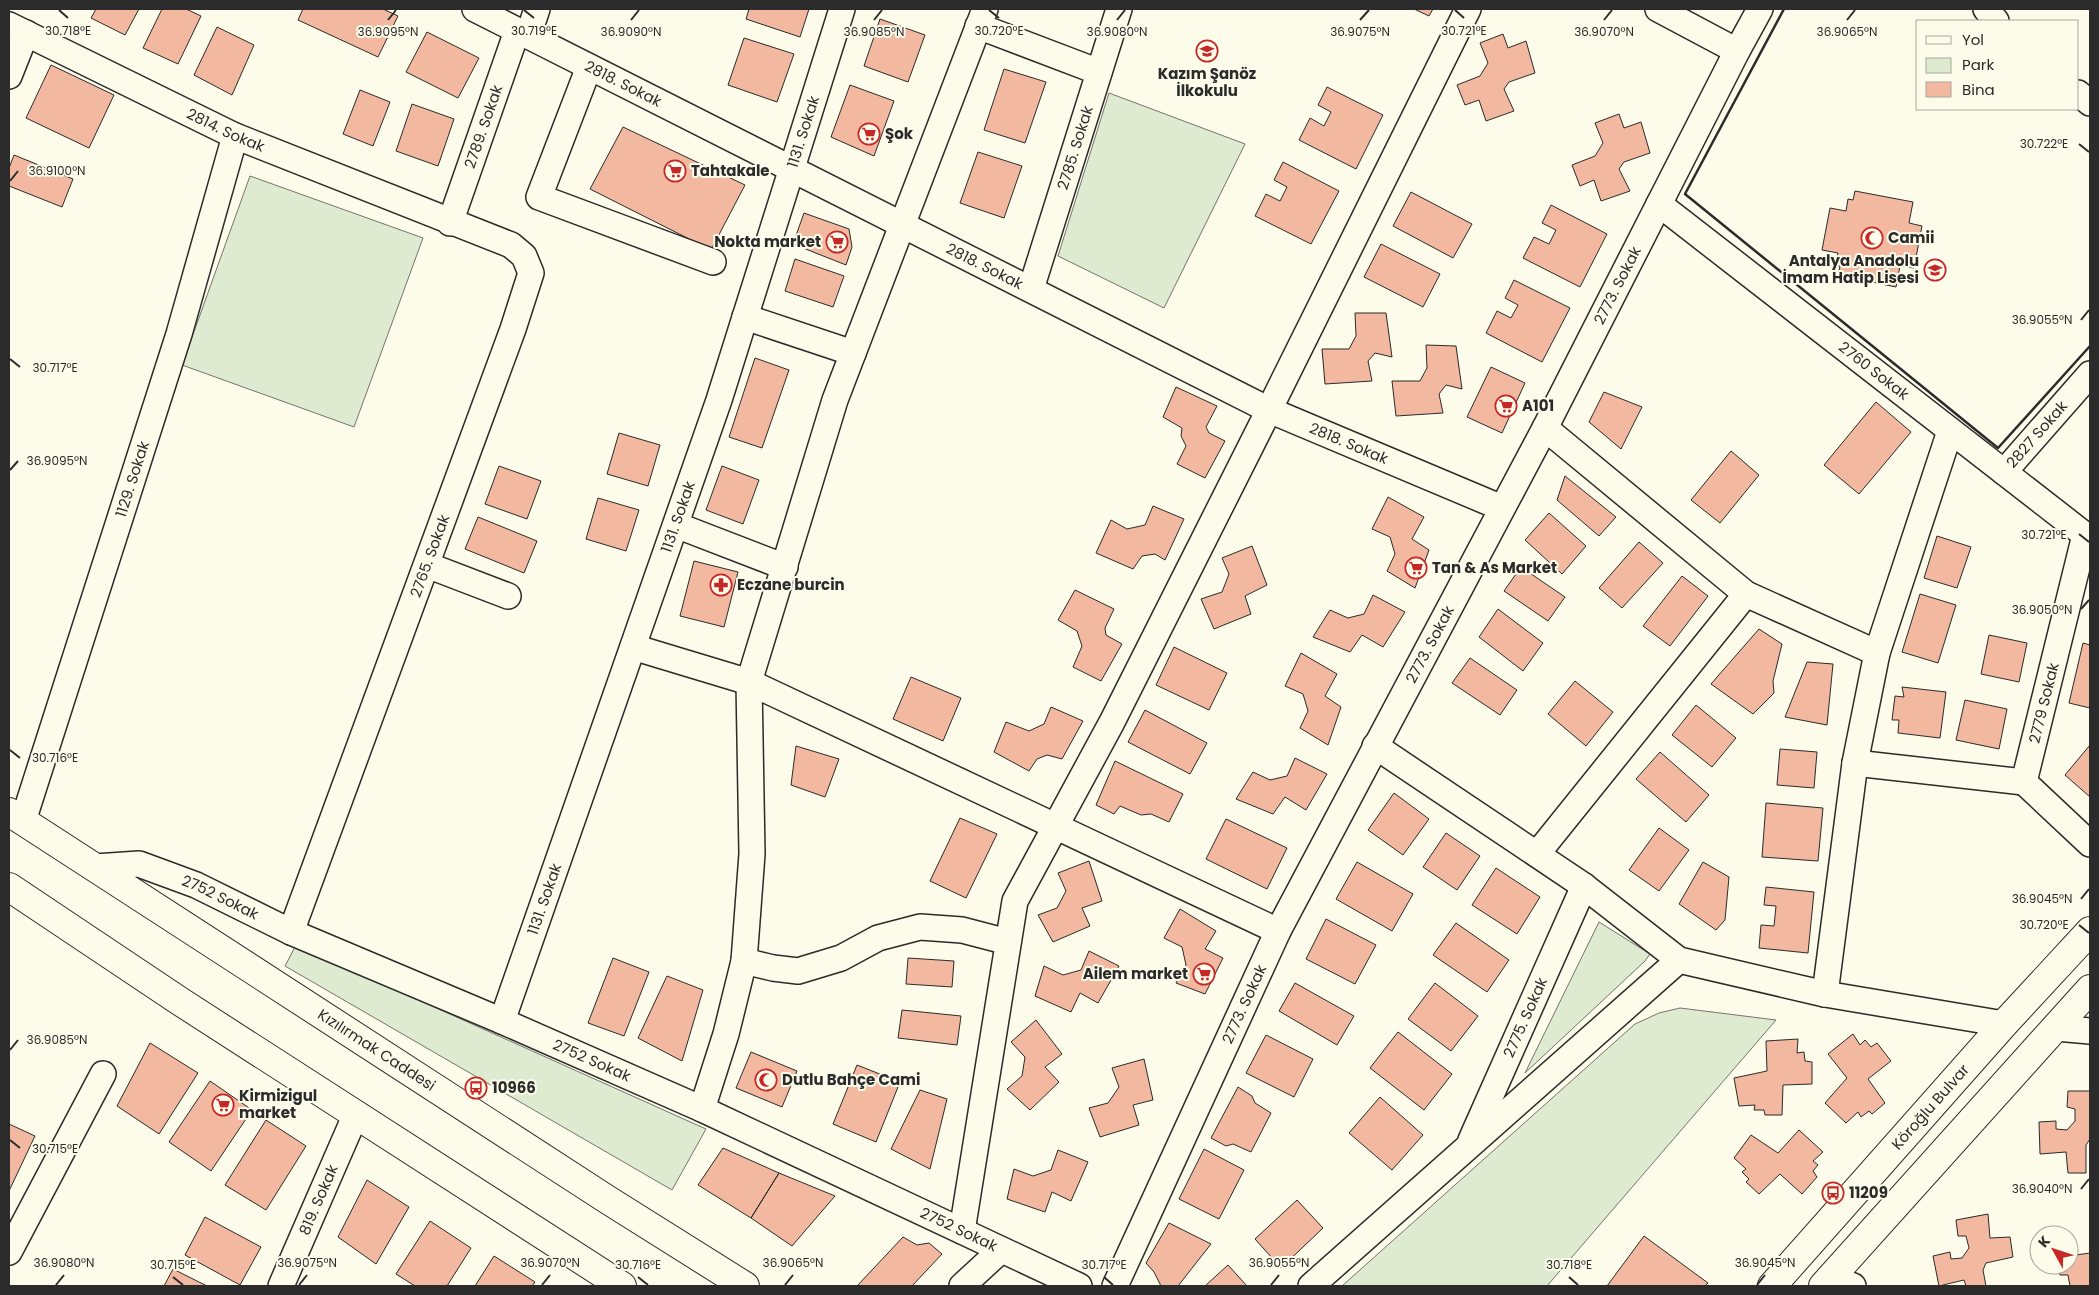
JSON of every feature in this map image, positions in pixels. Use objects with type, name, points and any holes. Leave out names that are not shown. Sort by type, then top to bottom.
[{"type":"main road","name":"Kızılırmak Caddesi","points":[[16,816],[600,1195],[745,1286]]},
{"type":"main road","points":[[9,888],[181,1002],[622,1286]]},
{"type":"main road","name":"Köroğlu Bulvar","points":[[1772,1286],[2004,1024],[2090,931]]},
{"type":"main road","points":[[1836,1283],[2090,989]]},
{"type":"street","name":"2818. Sokak","points":[[475,9],[903,223],[1270,410],[1502,508]]},
{"type":"street","name":"2789. Sokak","points":[[450,222],[523,34],[537,9]]},
{"type":"street","name":"1131. Sokak","points":[[502,1021],[719,400],[842,9]]},
{"type":"street","name":"2785. Sokak","points":[[1031,289],[1119,9]]},
{"type":"street","points":[[962,1231],[1015,901],[1112,722],[1270,410],[1468,9]]},
{"type":"street","points":[[1658,9],[1737,51]]},
{"type":"street","name":"2773. Sokak","points":[[1115,1286],[1278,931],[1545,428],[1760,9]]},
{"type":"street","points":[[1986,9],[1995,20]]},
{"type":"street","points":[[702,1109],[726,1034],[744,961],[752,854],[749,682],[835,400],[982,17],[1099,72]]},
{"type":"street","points":[[9,76],[17,29]]},
{"type":"street","name":"2814. Sokak","points":[[17,29],[235,136],[450,222]]},
{"type":"street","points":[[589,67],[539,197],[713,262]]},
{"type":"street","points":[[2079,94],[2090,103]]},
{"type":"street","name":"1129. Sokak","points":[[16,816],[179,334],[235,136]]},
{"type":"street","name":"2760 Sokak","points":[[1659,204],[2087,537]]},
{"type":"street","name":"2765. Sokak","points":[[291,932],[513,329],[531,273],[524,256],[511,245],[450,222]]},
{"type":"street","points":[[745,316],[853,353]]},
{"type":"street","name":"2827 Sokak","points":[[2004,472],[2090,374]]},
{"type":"street","points":[[1545,428],[1746,594],[1877,653]]},
{"type":"street","points":[[1825,994],[1855,763],[1877,653],[1950,431]]},
{"type":"street","points":[[676,525],[785,567]]},
{"type":"street","name":"2779 Sokak","points":[[2024,782],[2087,537]]},
{"type":"street","points":[[426,565],[508,596]]},
{"type":"street","points":[[1537,854],[1746,594]]},
{"type":"street","points":[[633,647],[749,682],[1278,931]]},
{"type":"street","points":[[1375,746],[1584,886],[1679,960],[1825,994],[2004,1024]]},
{"type":"street","points":[[1855,763],[2024,782],[2090,844]]},
{"type":"street","name":"2752 Sokak","points":[[95,868],[139,864],[196,884],[291,932],[502,1021],[702,1109],[1079,1286]]},
{"type":"street","name":"2775. Sokak","points":[[1467,1148],[1584,886]]},
{"type":"street","points":[[744,961],[773,968],[798,970],[841,958],[878,938],[920,927],[962,930],[1008,942]]},
{"type":"street","points":[[1311,1286],[1679,960]]},
{"type":"street","points":[[2056,1028],[2090,1031]]},
{"type":"street","points":[[12,1238],[103,1074]]},
{"type":"street","name":"819. Sokak","points":[[281,1286],[356,1114]]},
{"type":"street","points":[[962,1286],[1001,1250]]},
{"type":"green space","points":[[1109,93],[1245,144],[1164,308],[1058,256]]},
{"type":"green space","points":[[250,176],[423,238],[354,427],[182,365]]},
{"type":"green space","points":[[1599,922],[1650,954],[1645,961],[1525,1073]]},
{"type":"green space","points":[[296,945],[706,1129],[672,1190],[285,966]]},
{"type":"green space","points":[[1680,1008],[1776,1020],[1547,1286],[1342,1286],[1635,1024],[1659,1013]]},
{"type":"building","points":[[96,9],[139,9],[125,35],[91,18]]},
{"type":"building","points":[[162,9],[186,9],[201,16],[178,64],[143,48]]},
{"type":"building","points":[[303,9],[383,9],[398,16],[378,57],[298,20]]},
{"type":"building","points":[[749,9],[809,9],[800,37],[746,19]]},
{"type":"building","points":[[1414,9],[1433,9],[1429,16]]},
{"type":"building","points":[[880,19],[925,35],[908,82],[864,66]]},
{"type":"building","points":[[217,27],[254,45],[232,95],[194,75]]},
{"type":"building","points":[[427,32],[479,58],[458,98],[406,72]]},
{"type":"building","points":[[1503,34],[1508,48],[1526,41],[1535,73],[1509,82],[1504,89],[1514,111],[1486,121],[1479,100],[1465,105],[1457,85],[1480,76],[1488,63],[1480,43]]},
{"type":"building","points":[[744,38],[794,54],[777,102],[728,85]]},
{"type":"building","points":[[51,65],[114,95],[89,148],[26,118]]},
{"type":"building","points":[[1004,69],[1046,82],[1025,143],[984,130]]},
{"type":"building","points":[[850,85],[894,101],[874,156],[831,137]]},
{"type":"building","points":[[1327,87],[1383,115],[1356,169],[1299,140],[1310,118],[1324,126],[1331,112],[1318,105]]},
{"type":"building","points":[[360,90],[390,102],[373,146],[343,134]]},
{"type":"building","points":[[412,104],[454,119],[438,166],[396,151]]},
{"type":"building","points":[[1619,114],[1624,128],[1641,122],[1650,153],[1624,162],[1619,169],[1630,191],[1601,201],[1594,180],[1580,186],[1572,165],[1595,156],[1603,143],[1595,123]]},
{"type":"building","points":[[623,127],[745,185],[711,250],[590,189]]},
{"type":"building","points":[[978,152],[1022,166],[1004,218],[960,203]]},
{"type":"building","points":[[14,155],[73,179],[62,207],[9,186],[9,168]]},
{"type":"building","points":[[1283,162],[1339,191],[1311,244],[1255,216],[1266,194],[1280,201],[1287,187],[1274,180]]},
{"type":"building","name":"Camii","points":[[1855,191],[1913,202],[1909,223],[1922,226],[1914,268],[1900,266],[1896,287],[1838,275],[1840,266],[1835,265],[1838,253],[1822,250],[1830,208],[1846,211],[1848,199],[1853,200]]},
{"type":"building","points":[[1411,192],[1472,224],[1453,258],[1393,226]]},
{"type":"building","points":[[1551,205],[1607,234],[1580,287],[1523,258],[1534,237],[1549,244],[1556,230],[1542,223]]},
{"type":"building","points":[[804,213],[849,229],[852,247],[846,265],[793,244]]},
{"type":"building","points":[[1381,244],[1440,274],[1423,307],[1364,277]]},
{"type":"building","points":[[795,259],[844,276],[833,307],[785,291]]},
{"type":"building","points":[[1514,280],[1570,308],[1542,362],[1486,333],[1497,311],[1511,318],[1518,305],[1505,298]]},
{"type":"building","points":[[1355,313],[1386,313],[1392,357],[1375,353],[1368,361],[1372,381],[1325,384],[1322,349],[1349,349],[1356,336]]},
{"type":"building","points":[[1426,345],[1456,346],[1462,389],[1446,385],[1439,394],[1443,413],[1396,416],[1392,381],[1420,381],[1427,368]]},
{"type":"building","points":[[755,358],[789,370],[762,448],[729,437]]},
{"type":"building","points":[[1491,367],[1525,383],[1502,433],[1467,417]]},
{"type":"building","points":[[1176,387],[1217,406],[1206,427],[1209,433],[1225,441],[1205,478],[1177,464],[1186,446],[1181,436],[1182,428],[1163,417]]},
{"type":"building","points":[[1604,392],[1642,407],[1621,449],[1589,422]]},
{"type":"building","points":[[1876,402],[1911,432],[1859,494],[1824,465]]},
{"type":"building","points":[[619,433],[660,445],[648,486],[607,474]]},
{"type":"building","points":[[1731,451],[1759,475],[1720,523],[1691,500]]},
{"type":"building","points":[[499,466],[541,481],[527,519],[485,504]]},
{"type":"building","points":[[722,466],[759,480],[743,524],[706,510]]},
{"type":"building","points":[[1565,476],[1616,517],[1599,536],[1557,500]]},
{"type":"building","points":[[1388,497],[1424,517],[1412,539],[1429,550],[1415,588],[1387,571],[1395,554],[1390,537],[1372,529]]},
{"type":"building","points":[[598,498],[639,510],[626,551],[586,539]]},
{"type":"building","points":[[1153,506],[1184,519],[1165,560],[1155,554],[1142,556],[1133,569],[1096,553],[1111,520],[1127,529],[1145,525]]},
{"type":"building","points":[[1549,513],[1586,546],[1562,574],[1525,540]]},
{"type":"building","points":[[478,517],[537,541],[524,573],[465,549]]},
{"type":"building","points":[[1937,536],[1971,547],[1957,588],[1924,578]]},
{"type":"building","points":[[1639,542],[1663,563],[1622,608],[1599,588]]},
{"type":"building","points":[[1252,546],[1267,585],[1245,596],[1251,614],[1214,629],[1201,599],[1222,592],[1229,574],[1222,558]]},
{"type":"building","points":[[694,561],[738,572],[724,627],[680,616]]},
{"type":"building","points":[[1521,567],[1565,597],[1548,621],[1504,591]]},
{"type":"building","points":[[1682,576],[1708,596],[1670,646],[1643,626]]},
{"type":"building","points":[[1075,590],[1114,609],[1105,628],[1106,635],[1122,644],[1101,681],[1073,667],[1082,646],[1077,631],[1058,620]]},
{"type":"building","points":[[1920,594],[1956,605],[1938,663],[1902,652]]},
{"type":"building","points":[[1373,595],[1405,612],[1383,647],[1362,635],[1350,652],[1313,637],[1330,610],[1348,618],[1364,614]]},
{"type":"building","points":[[1498,609],[1543,643],[1523,671],[1479,637]]},
{"type":"building","points":[[1759,629],[1782,644],[1773,681],[1774,693],[1753,714],[1711,684]]},
{"type":"building","points":[[1989,635],[2027,643],[2019,682],[1981,674]]},
{"type":"building","points":[[2083,643],[2090,645],[2090,708],[2069,703]]},
{"type":"building","points":[[1174,647],[1227,673],[1209,710],[1156,685]]},
{"type":"building","points":[[1301,653],[1337,674],[1325,696],[1341,707],[1328,745],[1300,728],[1308,711],[1303,694],[1285,686]]},
{"type":"building","points":[[1470,658],[1517,690],[1500,715],[1452,683]]},
{"type":"building","points":[[1807,662],[1833,664],[1827,725],[1785,717]]},
{"type":"building","points":[[911,677],[961,698],[943,741],[893,719]]},
{"type":"building","points":[[1575,681],[1613,712],[1586,746],[1548,714]]},
{"type":"building","points":[[1902,687],[1946,692],[1940,738],[1898,733],[1899,720],[1892,720],[1895,696],[1904,697]]},
{"type":"building","points":[[1965,700],[2007,709],[1999,749],[1956,740]]},
{"type":"building","points":[[1696,705],[1736,738],[1712,767],[1672,735]]},
{"type":"building","points":[[1051,707],[1083,721],[1062,759],[1047,755],[1037,759],[1029,771],[994,752],[1006,722],[1029,731],[1044,724]]},
{"type":"building","points":[[1145,710],[1207,743],[1190,774],[1128,742]]},
{"type":"building","points":[[2090,745],[2090,797],[2065,775]]},
{"type":"building","points":[[796,746],[839,759],[825,797],[791,785]]},
{"type":"building","points":[[1780,749],[1817,752],[1814,788],[1777,785]]},
{"type":"building","points":[[1660,752],[1709,795],[1686,822],[1636,779]]},
{"type":"building","points":[[1295,758],[1327,774],[1306,810],[1285,797],[1273,814],[1236,799],[1253,772],[1270,780],[1287,776]]},
{"type":"building","points":[[1115,761],[1183,794],[1169,822],[1151,814],[1141,815],[1120,806],[1114,814],[1096,805]]},
{"type":"building","points":[[1394,793],[1429,819],[1403,855],[1368,830]]},
{"type":"building","points":[[1766,803],[1823,808],[1818,861],[1762,857]]},
{"type":"building","points":[[960,818],[997,834],[966,898],[930,881]]},
{"type":"building","points":[[1226,819],[1287,848],[1267,889],[1206,859]]},
{"type":"building","points":[[1659,828],[1689,850],[1659,891],[1629,870]]},
{"type":"building","points":[[1446,833],[1480,856],[1457,890],[1423,867]]},
{"type":"building","points":[[1089,861],[1102,901],[1082,908],[1090,926],[1053,942],[1038,915],[1057,908],[1066,891],[1058,873]]},
{"type":"building","points":[[1357,862],[1413,894],[1392,931],[1336,899]]},
{"type":"building","points":[[1703,862],[1729,877],[1725,920],[1716,930],[1679,904]]},
{"type":"building","points":[[1496,868],[1540,897],[1517,934],[1472,905]]},
{"type":"building","points":[[1766,887],[1814,892],[1808,953],[1759,948],[1761,925],[1774,926],[1776,906],[1764,905]]},
{"type":"building","points":[[1180,909],[1216,931],[1205,949],[1223,958],[1205,994],[1176,983],[1186,965],[1182,947],[1164,938]]},
{"type":"building","points":[[1326,919],[1376,945],[1355,984],[1306,959]]},
{"type":"building","points":[[1456,923],[1509,960],[1487,992],[1433,955]]},
{"type":"building","points":[[1089,951],[1119,966],[1098,1003],[1080,993],[1071,1012],[1035,996],[1044,966],[1063,975],[1081,970]]},
{"type":"building","points":[[613,958],[649,972],[624,1036],[588,1023]]},
{"type":"building","points":[[908,958],[954,961],[952,987],[906,984]]},
{"type":"building","points":[[667,976],[703,990],[682,1061],[638,1038]]},
{"type":"building","points":[[1295,983],[1354,1016],[1337,1045],[1279,1011]]},
{"type":"building","points":[[1435,983],[1478,1016],[1451,1051],[1408,1019]]},
{"type":"building","points":[[902,1010],[961,1016],[957,1045],[898,1038]]},
{"type":"building","points":[[1036,1020],[1062,1054],[1045,1067],[1059,1082],[1030,1110],[1007,1089],[1022,1076],[1025,1057],[1011,1042]]},
{"type":"building","points":[[1398,1032],[1452,1074],[1424,1110],[1370,1068]]},
{"type":"building","points":[[1853,1034],[1860,1045],[1865,1040],[1871,1047],[1877,1043],[1891,1061],[1868,1079],[1885,1103],[1872,1114],[1869,1111],[1861,1117],[1858,1112],[1846,1123],[1825,1103],[1847,1078],[1828,1054]]},
{"type":"building","points":[[1266,1035],[1313,1059],[1294,1097],[1246,1073]]},
{"type":"building","points":[[1798,1039],[1797,1053],[1804,1052],[1805,1061],[1812,1062],[1812,1084],[1783,1085],[1782,1115],[1765,1115],[1764,1110],[1754,1110],[1755,1105],[1739,1106],[1734,1078],[1767,1071],[1766,1041]]},
{"type":"building","points":[[150,1043],[198,1073],[159,1134],[117,1106]]},
{"type":"building","name":"Dutlu Bahçe Cami","points":[[751,1052],[797,1071],[782,1107],[736,1088]]},
{"type":"building","points":[[1144,1059],[1153,1100],[1133,1105],[1139,1125],[1100,1137],[1089,1108],[1108,1103],[1119,1087],[1112,1068]]},
{"type":"building","points":[[857,1065],[900,1082],[876,1142],[833,1124]]},
{"type":"building","points":[[210,1081],[252,1110],[211,1171],[169,1142]]},
{"type":"building","points":[[1238,1087],[1252,1096],[1255,1103],[1271,1113],[1251,1152],[1233,1144],[1226,1146],[1211,1138]]},
{"type":"building","points":[[920,1090],[947,1099],[930,1169],[891,1149]]},
{"type":"building","points":[[2068,1091],[2090,1091],[2090,1139],[2086,1145],[2086,1173],[2068,1173],[2066,1152],[2040,1154],[2039,1122],[2056,1121],[2056,1129],[2067,1130],[2075,1121],[2075,1109],[2067,1107]]},
{"type":"building","points":[[1380,1097],[1423,1135],[1392,1170],[1349,1133]]},
{"type":"building","points":[[266,1120],[306,1146],[266,1210],[225,1185]]},
{"type":"building","points":[[9,1124],[35,1136],[9,1191]]},
{"type":"building","points":[[1799,1130],[1823,1152],[1813,1161],[1818,1165],[1813,1171],[1817,1177],[1802,1194],[1780,1174],[1759,1194],[1746,1182],[1749,1179],[1742,1172],[1746,1169],[1734,1158],[1751,1135],[1778,1153]]},
{"type":"building","points":[[723,1148],[779,1173],[751,1218],[698,1185]]},
{"type":"building","points":[[1204,1149],[1244,1170],[1219,1219],[1179,1199]]},
{"type":"building","points":[[1058,1150],[1088,1162],[1071,1201],[1052,1192],[1045,1212],[1007,1199],[1014,1169],[1033,1176],[1051,1170]]},
{"type":"building","points":[[779,1173],[835,1196],[792,1246],[751,1218]]},
{"type":"building","points":[[367,1180],[409,1207],[376,1264],[338,1237]]},
{"type":"building","points":[[1297,1200],[1323,1228],[1281,1268],[1255,1239]]},
{"type":"building","points":[[1988,1214],[1990,1238],[2010,1237],[2013,1257],[1986,1263],[1983,1270],[1986,1286],[1966,1286],[1964,1280],[1939,1286],[1933,1256],[1950,1252],[1951,1259],[1962,1258],[1969,1248],[1966,1236],[1958,1236],[1956,1220]]},
{"type":"building","points":[[205,1217],[261,1247],[240,1285],[185,1255]]},
{"type":"building","points":[[430,1221],[471,1248],[447,1286],[415,1286],[396,1274]]},
{"type":"building","points":[[1169,1223],[1211,1244],[1178,1286],[1161,1286],[1154,1272],[1146,1263]]},
{"type":"building","points":[[1644,1236],[1708,1283],[1705,1286],[1607,1286]]},
{"type":"building","points":[[903,1237],[917,1245],[929,1243],[942,1254],[912,1286],[857,1286]]},
{"type":"building","points":[[2090,1253],[2090,1286],[2070,1286],[2068,1275],[2079,1275],[2079,1255]]},
{"type":"building","points":[[494,1256],[535,1282],[532,1286],[475,1286]]},
{"type":"building","points":[[1228,1265],[1247,1286],[1205,1286]]},
{"type":"building","points":[[173,1269],[207,1286],[164,1286]]},
{"type":"wall","points":[[1784,9],[1685,194],[1998,448],[2090,346]]},
{"type":"place","name":"Kazım Şanöz İlkokulu","points":[[1207,51]]},
{"type":"place","name":"Şok","points":[[869,134]]},
{"type":"place","name":"Tahtakale","points":[[675,171]]},
{"type":"place","name":"Camii","points":[[1872,238]]},
{"type":"place","name":"Nokta market","points":[[837,242]]},
{"type":"place","name":"Antalya Anadolu İmam Hatip Lisesi","points":[[1935,270]]},
{"type":"place","name":"A101","points":[[1506,406]]},
{"type":"place","name":"Tan & As Market","points":[[1416,568]]},
{"type":"place","name":"Eczane burcin","points":[[721,585]]},
{"type":"place","name":"Ailem market","points":[[1204,974]]},
{"type":"place","name":"Dutlu Bahçe Cami","points":[[766,1080]]},
{"type":"place","name":"10966","points":[[476,1088]]},
{"type":"place","name":"Kirmizigul market","points":[[223,1105]]},
{"type":"place","name":"11209","points":[[1833,1193]]}]
